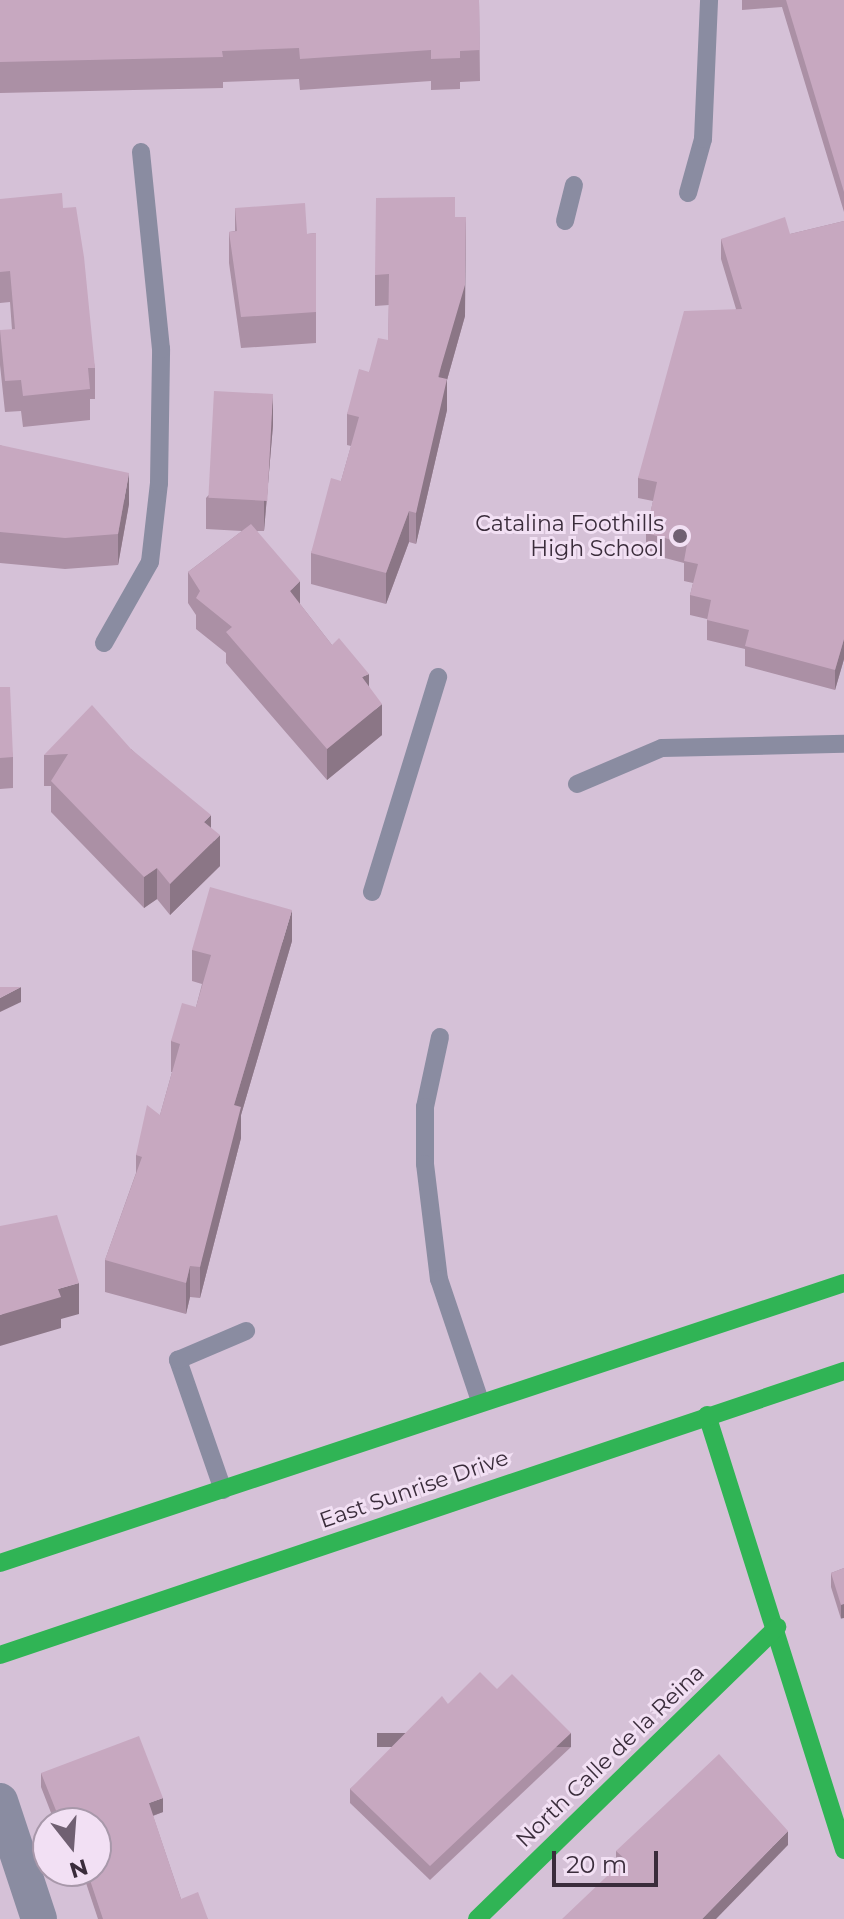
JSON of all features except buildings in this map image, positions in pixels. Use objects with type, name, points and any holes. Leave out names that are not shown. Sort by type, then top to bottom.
[{"type":"main road","points":[[0,1563],[480,1401],[844,1283]]},
{"type":"main road","name":"East Sunrise Drive","points":[[0,1655],[844,1371]]},
{"type":"main road","points":[[707,1415],[777,1627],[844,1850]]},
{"type":"main road","name":"North Calle de la Reina","points":[[477,1919],[777,1627]]},
{"type":"street","points":[[0,1801],[39,1919]]},
{"type":"lane","points":[[688,193],[703,139],[709,0]]},
{"type":"lane","points":[[104,643],[150,562],[159,483],[161,349],[141,152]]},
{"type":"lane","points":[[565,221],[574,185]]},
{"type":"lane","points":[[372,892],[438,677]]},
{"type":"lane","points":[[577,784],[662,748],[844,744]]},
{"type":"lane","points":[[440,1037],[425,1107],[425,1164],[439,1279],[480,1401]]},
{"type":"lane","points":[[223,1490],[178,1360],[246,1331]]},
{"type":"traffic: fast","points":[[0,1563],[844,1283]]},
{"type":"traffic: fast","points":[[0,1655],[844,1371]]},
{"type":"traffic: fast","points":[[707,1415],[844,1850]]},
{"type":"traffic: fast","points":[[477,1919],[777,1627]]},
{"type":"place","name":"Catalina Foothills High School","points":[[680,536]]}]
